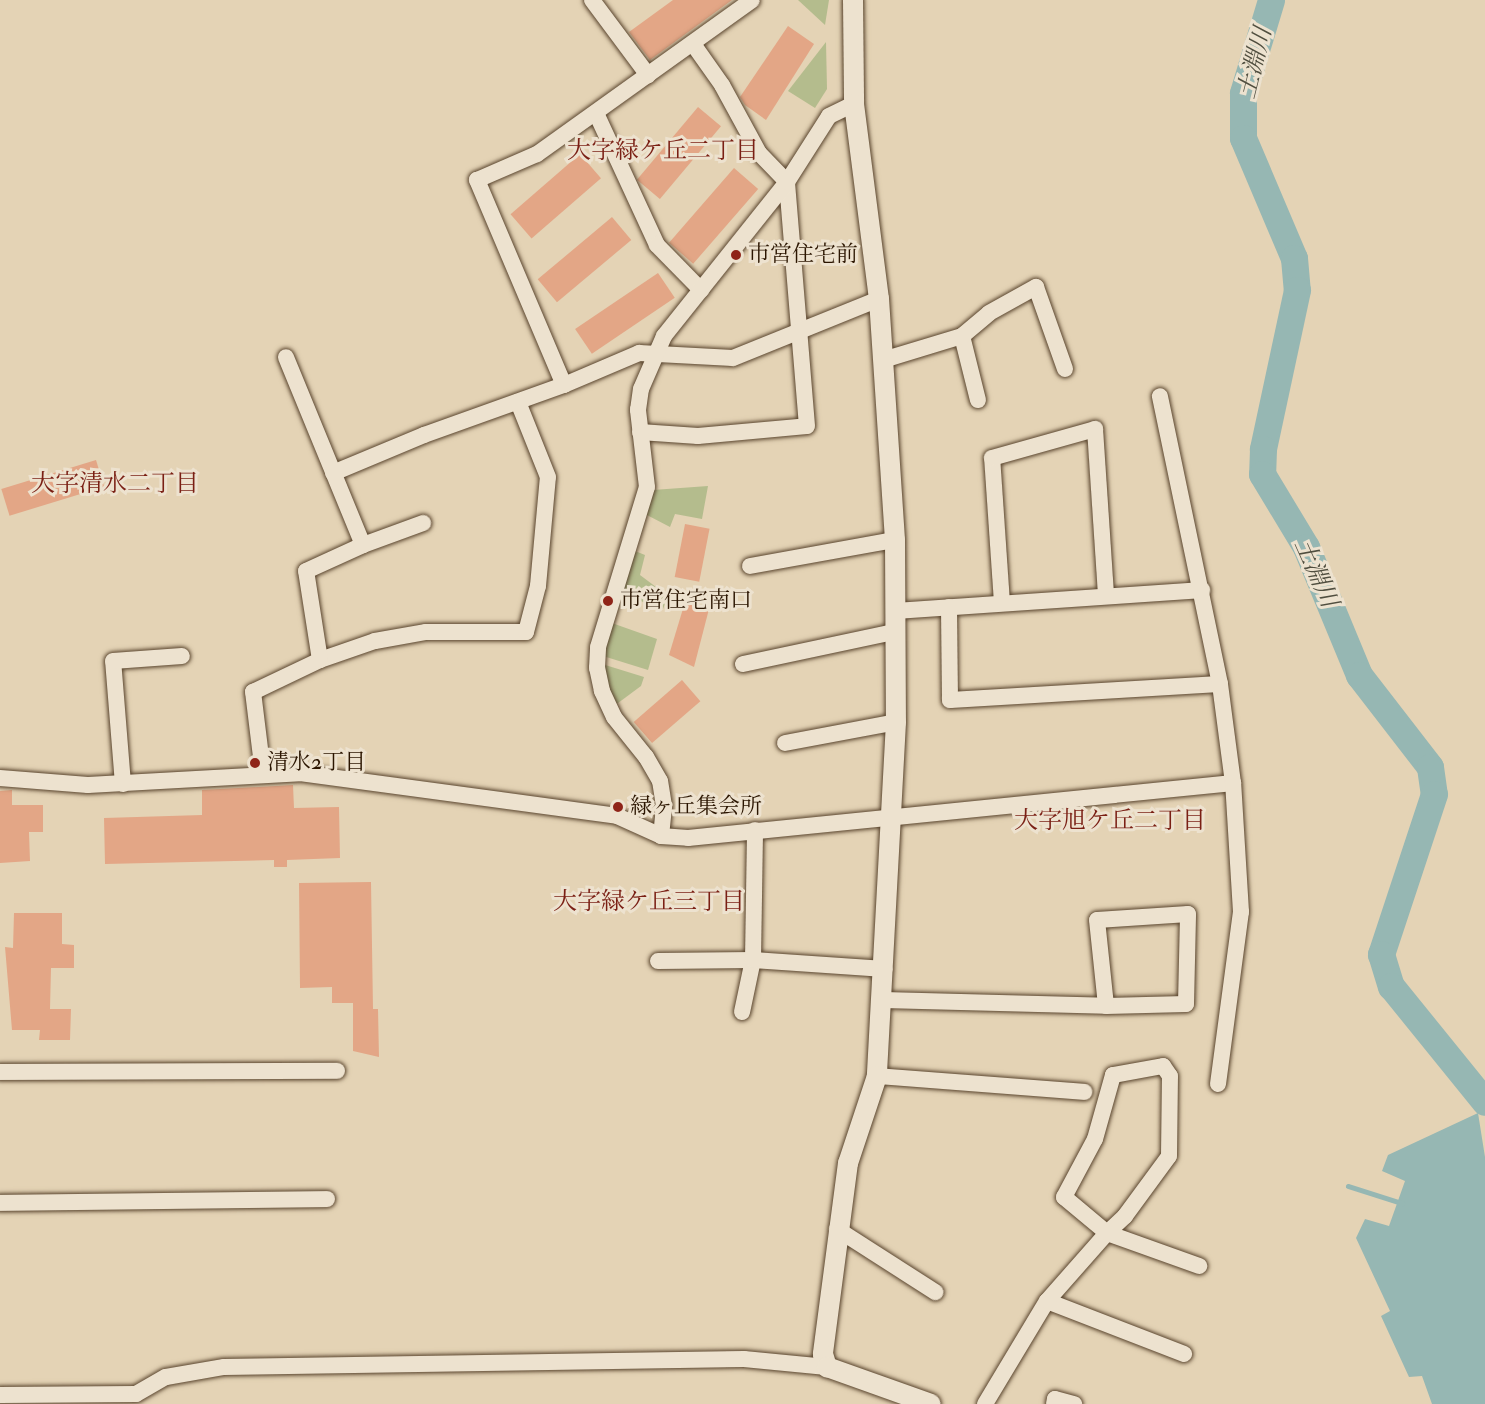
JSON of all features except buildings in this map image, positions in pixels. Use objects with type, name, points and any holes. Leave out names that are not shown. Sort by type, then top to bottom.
[{"type":"street","points":[[592,0],[648,75]]},
{"type":"street","points":[[564,385],[477,180],[537,154],[752,0]]},
{"type":"street","points":[[827,1367],[823,1354],[837,1229],[848,1163],[877,1076],[885,969],[896,722],[895,540],[879,299],[854,104],[853,0]]},
{"type":"street","points":[[640,432],[698,436],[807,426],[802,331],[787,182],[759,153],[722,85],[693,44]]},
{"type":"street","points":[[661,836],[664,806],[660,781],[646,757],[614,717],[602,691],[597,668],[598,647],[647,487],[640,432],[641,389],[653,355],[701,290],[787,182],[829,116],[854,104]]},
{"type":"street","points":[[596,112],[657,246],[701,290]]},
{"type":"street","points":[[883,360],[962,336],[989,314],[1036,287],[1065,369]]},
{"type":"street","points":[[333,473],[564,385],[639,353],[733,358],[879,299]]},
{"type":"street","points":[[962,336],[978,400]]},
{"type":"street","points":[[286,357],[363,545]]},
{"type":"street","points":[[1160,396],[1220,684],[1233,783],[1241,912],[1218,1084]]},
{"type":"street","points":[[263,773],[253,692],[320,660],[375,641],[426,632],[526,632],[538,586],[548,477],[518,402]]},
{"type":"street","points":[[1002,603],[992,458],[1095,429],[1106,596]]},
{"type":"street","points":[[320,660],[306,571],[363,545],[423,523]]},
{"type":"street","points":[[750,566],[895,540]]},
{"type":"street","points":[[896,610],[1202,590]]},
{"type":"street","points":[[949,607],[950,700],[1220,684]]},
{"type":"street","points":[[743,664],[894,632]]},
{"type":"street","points":[[123,784],[112,661],[182,656]]},
{"type":"street","points":[[785,743],[896,722]]},
{"type":"street","points":[[0,778],[123,784],[263,773],[300,773],[617,816],[661,836],[688,838],[1233,783]]},
{"type":"street","points":[[742,1012],[753,960],[755,830]]},
{"type":"street","points":[[883,1000],[1106,1006],[1186,1004],[1188,914],[1097,920],[1106,1006]]},
{"type":"street","points":[[658,961],[753,960],[885,969]]},
{"type":"street","points":[[985,1404],[1047,1300],[1107,1233],[1169,1156],[1170,1076],[1163,1066],[1113,1075],[1095,1139],[1064,1197],[1107,1233],[1199,1266]]},
{"type":"street","points":[[0,1072],[337,1071]]},
{"type":"street","points":[[877,1076],[1084,1092]]},
{"type":"street","points":[[0,1203],[327,1199]]},
{"type":"street","points":[[837,1229],[935,1292]]},
{"type":"street","points":[[1047,1300],[1184,1354]]},
{"type":"street","points":[[0,1395],[133,1399],[166,1377],[224,1367],[744,1359],[827,1367],[896,1398],[931,1404]]},
{"type":"street","points":[[1053,1404],[1055,1399],[1074,1404]]},
{"type":"green space","points":[[798,0],[829,0],[825,25]]},
{"type":"green space","points":[[826,42],[827,89],[815,108],[788,91]]},
{"type":"green space","points":[[708,486],[702,519],[675,514],[670,527],[645,514],[653,490]]},
{"type":"green space","points":[[630,549],[645,555],[640,575],[668,596],[663,609],[618,593]]},
{"type":"green space","points":[[609,622],[657,639],[648,670],[603,656]]},
{"type":"green space","points":[[602,664],[644,677],[641,686],[614,706]]},
{"type":"water","points":[[1478,1113],[1485,1157],[1485,1404],[1432,1404],[1422,1376],[1409,1377],[1381,1316],[1390,1311],[1356,1238],[1365,1219],[1389,1226],[1405,1181],[1382,1171],[1388,1155]]},
{"type":"waterway","name":"土淵川","points":[[1271,0],[1243,93],[1243,138],[1294,258],[1297,290],[1263,449],[1262,474],[1306,547],[1359,675],[1430,767],[1434,794],[1381,954],[1391,986],[1485,1102]]},
{"type":"waterway","points":[[1348,1186],[1402,1203]]},
{"type":"place","name":"市営住宅前","points":[[736,255]]},
{"type":"place","name":"市営住宅南口","points":[[608,601]]},
{"type":"place","name":"清水2丁目","points":[[255,763]]},
{"type":"place","name":"緑ヶ丘集会所","points":[[618,807]]},
{"type":"district","name":"大字緑ケ丘二丁目","points":[[663,151]]},
{"type":"district","name":"大字清水二丁目","points":[[115,484]]},
{"type":"district","name":"大字旭ケ丘二丁目","points":[[1110,821]]},
{"type":"district","name":"大字緑ケ丘三丁目","points":[[649,902]]}]
